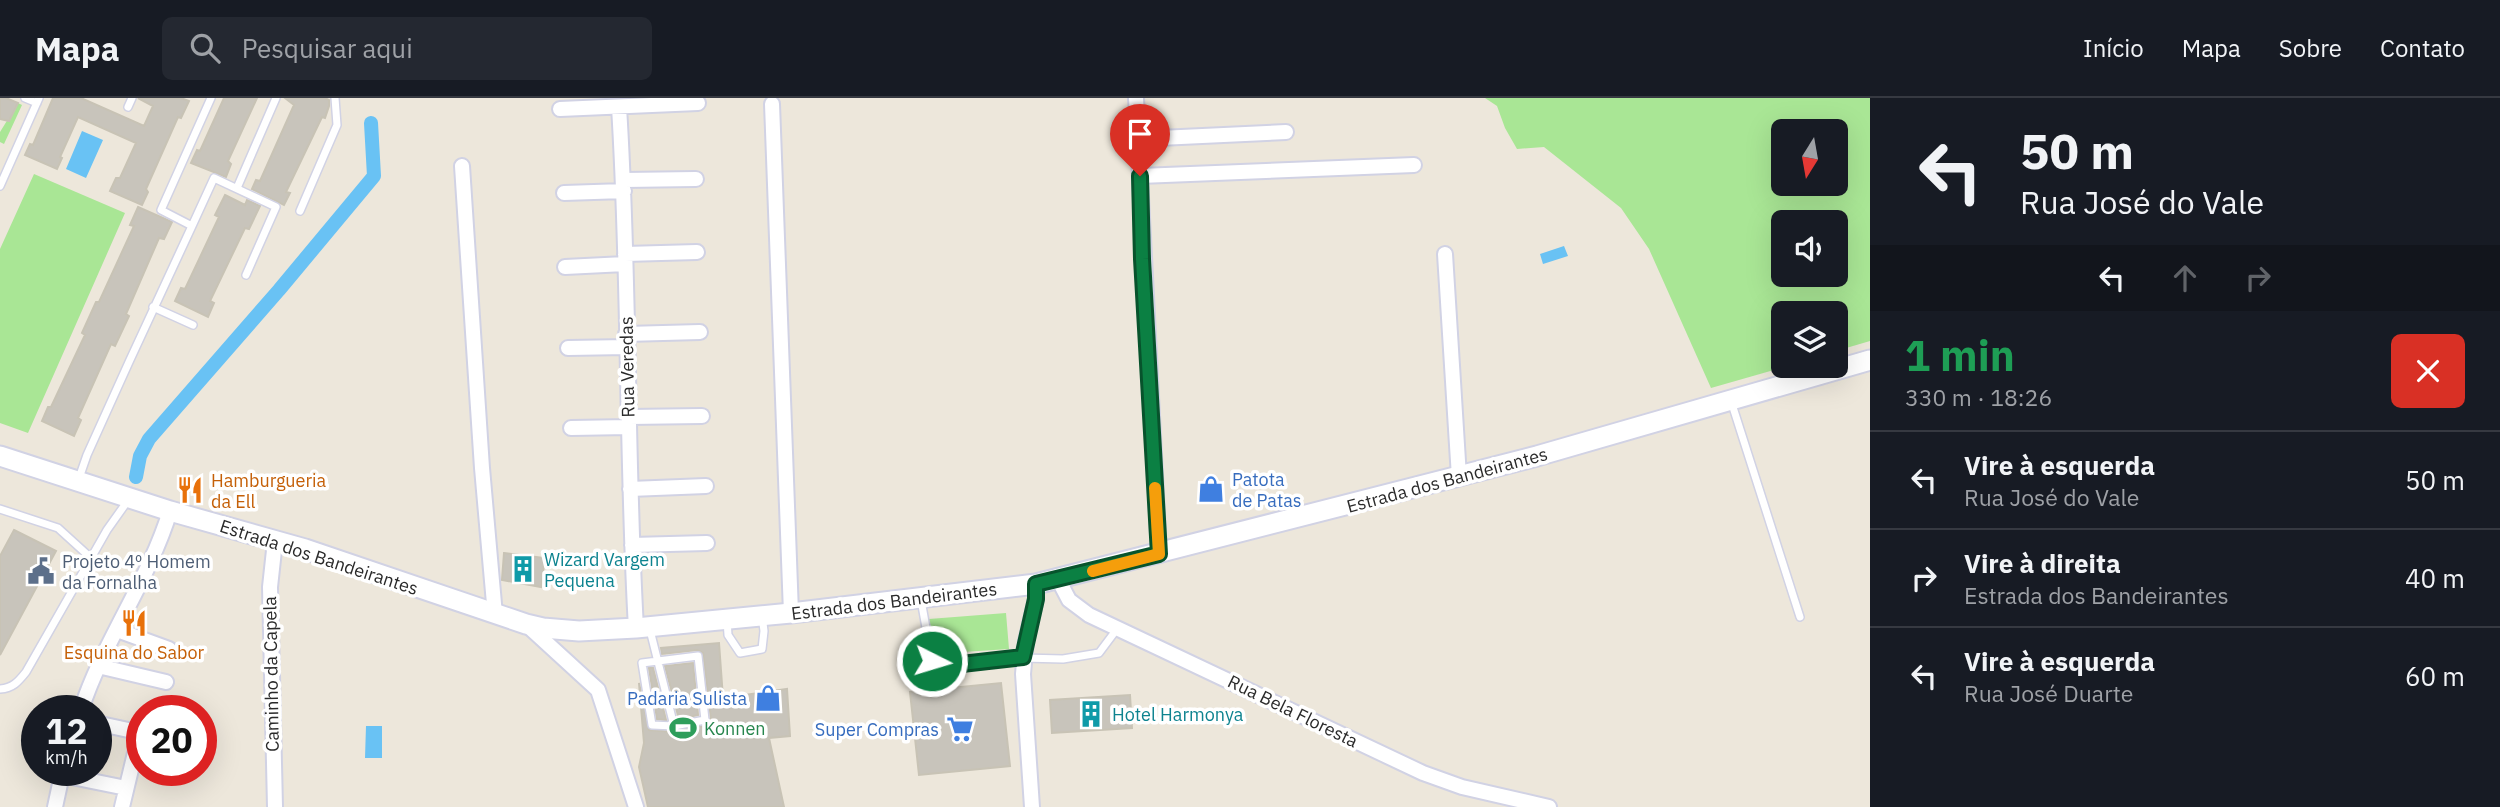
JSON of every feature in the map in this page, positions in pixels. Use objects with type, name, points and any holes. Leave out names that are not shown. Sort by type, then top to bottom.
[{"type":"main road","name":"Estrada dos Bandeirantes","points":[[0,456],[170,511],[275,541],[495,615],[543,628],[579,631],[762,616],[1036,584],[1459,477],[1870,360]]},
{"type":"street","points":[[1136,98],[1142,259],[1159,554]]},
{"type":"street","points":[[560,109],[698,103]]},
{"type":"street","points":[[772,104],[791,613]]},
{"type":"street","name":"Rua Veredas","points":[[620,107],[632,545],[643,627]]},
{"type":"street","points":[[1138,139],[1286,132]]},
{"type":"street","points":[[1140,176],[1414,165]]},
{"type":"street","points":[[462,166],[482,468],[495,615]]},
{"type":"street","points":[[564,193],[696,178]]},
{"type":"street","points":[[565,267],[697,252]]},
{"type":"street","points":[[1445,254],[1459,477]]},
{"type":"street","points":[[568,348],[700,332]]},
{"type":"street","points":[[571,428],[702,415]]},
{"type":"street","points":[[630,489],[706,486]]},
{"type":"street","points":[[86,695],[91,679],[164,530],[170,511]]},
{"type":"street","name":"Caminho da Capela","points":[[275,541],[270,587],[275,807]]},
{"type":"street","points":[[632,545],[707,544]]},
{"type":"street","name":"Rua Bela Floresta","points":[[1058,579],[1069,600],[1090,615],[1423,773],[1462,787],[1539,806]]},
{"type":"street","points":[[1032,807],[1023,657],[1036,599],[1036,584]]},
{"type":"street","points":[[526,624],[598,690],[636,807]]},
{"type":"street","points":[[117,630],[169,649]]},
{"type":"street","points":[[98,666],[166,682]]},
{"type":"street","points":[[112,785],[126,788],[122,807]]},
{"type":"street","points":[[55,807],[59,786]]},
{"type":"lane","points":[[0,186],[38,100],[24,98]]},
{"type":"lane","points":[[128,107],[132,98]]},
{"type":"lane","points":[[192,226],[161,210],[211,98]]},
{"type":"lane","points":[[237,188],[276,98]]},
{"type":"lane","points":[[300,211],[337,125],[335,98]]},
{"type":"lane","points":[[78,481],[153,307],[214,178],[276,206],[246,275]]},
{"type":"lane","points":[[153,307],[193,326]]},
{"type":"lane","points":[[1731,400],[1800,617]]},
{"type":"lane","points":[[0,690],[9,689],[18,683],[26,672],[114,519],[130,498]]},
{"type":"lane","points":[[0,509],[58,528],[91,558]]},
{"type":"lane","points":[[920,599],[932,661],[944,666],[1023,657],[1063,659],[1099,653],[1117,628]]},
{"type":"lane","points":[[727,619],[728,635],[740,653],[762,649],[762,616]]},
{"type":"lane","points":[[643,627],[657,660],[674,726]]},
{"type":"lane","points":[[698,656],[705,720],[674,726],[652,724],[642,663],[698,656]]},
{"type":"green space","points":[[1485,98],[1870,98],[1870,341],[1848,347],[1848,301],[1771,301],[1771,371],[1711,388],[1649,249],[1621,208],[1544,147],[1517,149],[1497,106]]},
{"type":"green space","points":[[18,103],[22,105],[4,144],[0,142],[0,132]]},
{"type":"green space","points":[[34,174],[125,213],[28,433],[0,423],[0,249]]},
{"type":"green space","points":[[1006,613],[1009,649],[932,654],[929,619]]},
{"type":"water","points":[[82,131],[103,140],[86,178],[66,169]]},
{"type":"water","points":[[1564,246],[1568,256],[1543,264],[1540,254]]},
{"type":"water","points":[[366,726],[382,726],[382,758],[365,758]]},
{"type":"building","points":[[0,98],[18,103],[9,121],[0,119]]},
{"type":"building","points":[[53,98],[81,98],[144,126],[153,106],[138,98],[181,98],[189,101],[181,118],[178,117],[146,189],[148,192],[142,205],[110,191],[116,178],[120,178],[136,143],[78,117],[57,169],[25,155],[30,144],[33,145]]},
{"type":"building","points":[[224,98],[257,98],[228,161],[231,164],[226,177],[191,163],[197,150],[200,151]]},
{"type":"building","points":[[285,98],[325,98],[329,100],[329,106],[286,192],[290,193],[284,205],[252,189],[256,180],[260,181],[294,105]]},
{"type":"building","points":[[225,195],[245,205],[247,200],[260,206],[249,229],[245,228],[210,301],[214,303],[208,317],[175,301],[181,288],[185,289],[219,217],[215,215]]},
{"type":"building","points":[[138,207],[172,222],[164,239],[159,238],[126,314],[129,316],[115,346],[111,344],[78,418],[81,420],[74,436],[42,421],[85,335],[82,333],[134,226],[130,225]]},
{"type":"building","points":[[14,530],[56,551],[0,655],[0,556]]},
{"type":"building","name":"Wizard Vargem Pequena","points":[[504,553],[545,558],[541,587],[502,580]]},
{"type":"building","name":"Konnen","points":[[719,643],[723,698],[787,689],[790,736],[769,738],[784,807],[648,807],[639,767],[644,743],[639,683],[649,730],[675,732],[708,725],[711,719],[703,653],[697,650],[662,654],[661,648]]},
{"type":"building","points":[[693,663],[698,715],[679,719],[665,666]]},
{"type":"building","points":[[649,668],[653,668],[666,720],[657,719]]},
{"type":"building","name":"Super Compras","points":[[1001,683],[1010,766],[919,775],[910,692]]},
{"type":"building","name":"Hotel Harmonya","points":[[1130,695],[1132,728],[1052,733],[1050,700]]},
{"type":"waterway","points":[[136,477],[140,456],[149,439],[374,176],[371,123]]},
{"type":"slow traffic","points":[[1093,571],[1159,554],[1155,488]]},
{"type":"place","name":"Patota de Patas","points":[[1211,489]]},
{"type":"place","name":"Hamburgueria da Ell","points":[[190,490]]},
{"type":"place","name":"Wizard Vargem Pequena","points":[[523,569]]},
{"type":"place","name":"Projeto 4º Homem da Fornalha","points":[[41,571]]},
{"type":"place","name":"Esquina do Sabor","points":[[134,623]]},
{"type":"place","name":"Padaria Sulista","points":[[768,698]]},
{"type":"place","name":"Hotel Harmonya","points":[[1091,714]]},
{"type":"place","name":"Konnen","points":[[683,728]]},
{"type":"place","name":"Super Compras","points":[[960,729]]},
{"type":"route","points":[[932,661],[944,666],[1023,657],[1036,599],[1036,584],[1159,554],[1142,259],[1140,176]]}]
